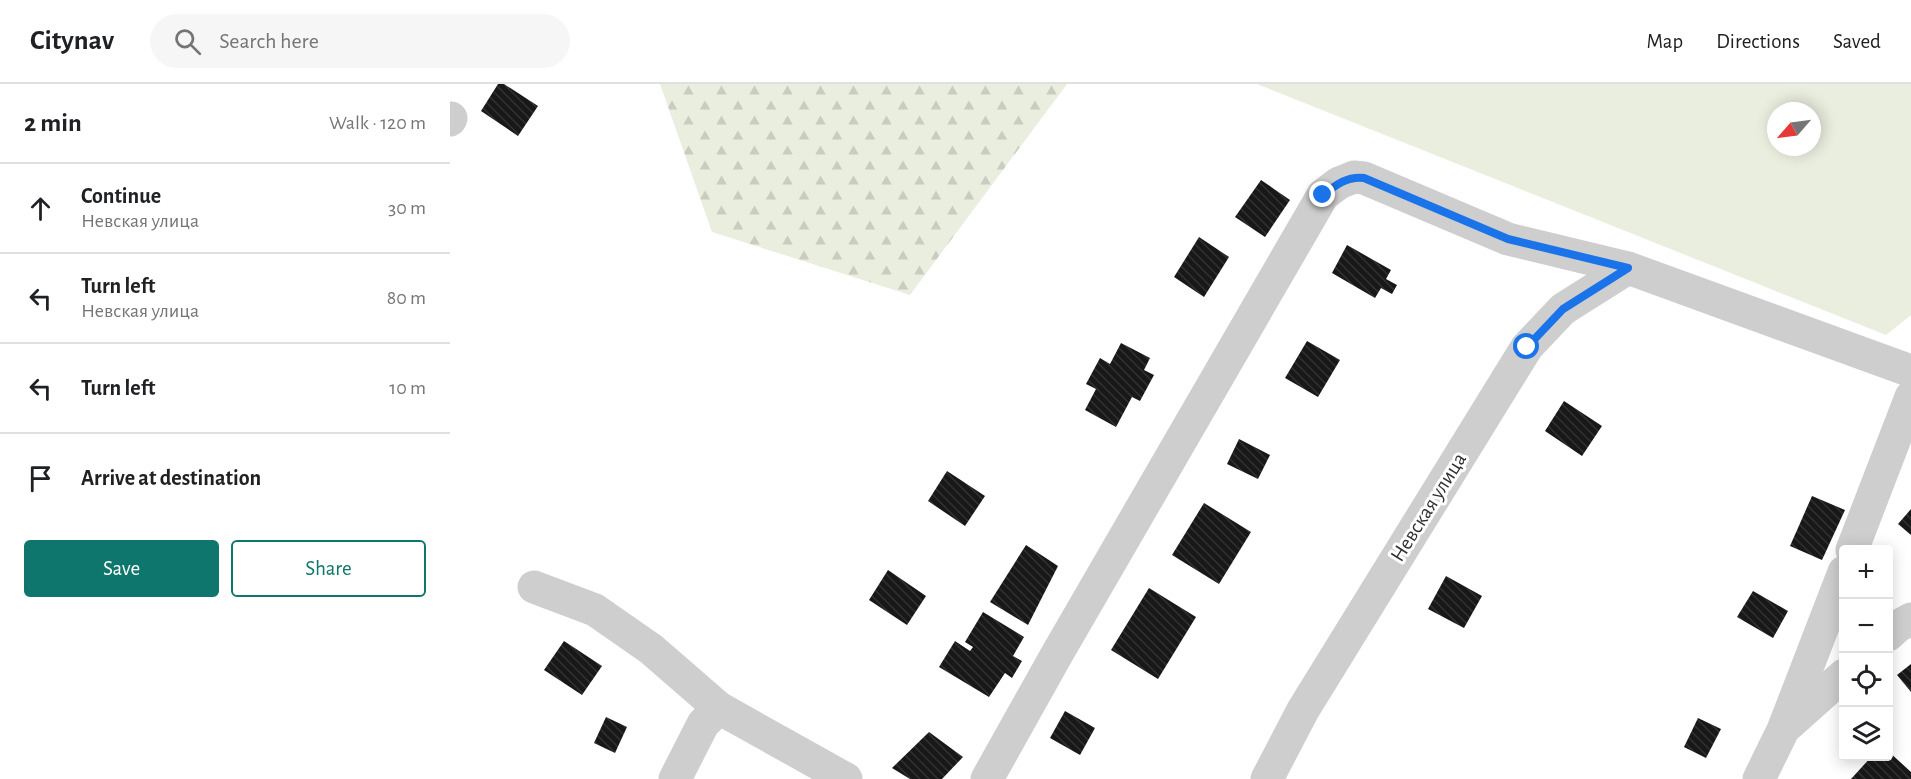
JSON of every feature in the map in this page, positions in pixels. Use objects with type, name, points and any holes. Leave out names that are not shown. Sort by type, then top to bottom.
[{"type":"street","points":[[987,779],[1080,613],[1323,195],[1339,183],[1354,177],[1364,178],[1508,239],[1628,268],[1911,371]]},
{"type":"street","name":"Невская улица","points":[[1267,779],[1303,710],[1527,347],[1563,309],[1628,268]]},
{"type":"street","points":[[1854,545],[1911,398]]},
{"type":"street","points":[[1759,779],[1783,730],[1839,585]]},
{"type":"street","points":[[534,586],[595,610],[651,649],[719,708],[846,779]]},
{"type":"street","points":[[1893,630],[1911,619]]},
{"type":"street","points":[[1783,730],[1839,680]]},
{"type":"street","points":[[675,779],[703,724],[719,708]]},
{"type":"green space","points":[[660,84],[1067,84],[910,295],[712,232]]},
{"type":"green space","points":[[1257,84],[1911,84],[1911,315],[1886,335]]},
{"type":"building","points":[[498,84],[504,84],[538,106],[518,136],[481,111]]},
{"type":"building","points":[[1261,180],[1290,200],[1265,237],[1235,217]]},
{"type":"building","points":[[1199,237],[1229,257],[1204,297],[1174,277]]},
{"type":"building","points":[[1347,245],[1391,270],[1386,279],[1397,285],[1392,294],[1381,288],[1375,298],[1332,273]]},
{"type":"building","points":[[1307,341],[1340,360],[1318,397],[1285,378]]},
{"type":"building","points":[[1121,343],[1150,358],[1144,370],[1154,375],[1140,401],[1132,397],[1116,427],[1085,410],[1096,389],[1086,384],[1100,358],[1110,364]]},
{"type":"building","points":[[1564,401],[1602,426],[1582,456],[1545,431]]},
{"type":"building","points":[[1239,439],[1270,455],[1258,479],[1227,464]]},
{"type":"building","points":[[947,471],[985,496],[965,526],[928,501]]},
{"type":"building","points":[[1812,496],[1845,510],[1822,560],[1790,546]]},
{"type":"building","points":[[1204,503],[1251,532],[1219,584],[1172,555]]},
{"type":"building","points":[[1911,509],[1911,535],[1898,524]]},
{"type":"building","points":[[1026,545],[1058,566],[1028,625],[990,602]]},
{"type":"building","points":[[888,570],[926,596],[907,625],[869,600]]},
{"type":"building","points":[[1446,576],[1482,596],[1464,628],[1428,609]]},
{"type":"building","points":[[1149,588],[1196,617],[1158,679],[1111,650]]},
{"type":"building","points":[[1753,591],[1788,611],[1773,638],[1737,617]]},
{"type":"building","points":[[983,612],[1024,637],[1013,656],[1022,661],[1012,678],[1005,673],[989,697],[939,667],[955,641],[970,651],[973,647],[965,642]]},
{"type":"building","points":[[564,641],[602,666],[582,695],[544,670]]},
{"type":"building","points":[[1911,664],[1911,692],[1897,675]]},
{"type":"building","points":[[1065,711],[1095,728],[1080,755],[1050,738]]},
{"type":"building","points":[[606,717],[627,727],[615,753],[594,743]]},
{"type":"building","points":[[1698,718],[1721,729],[1706,758],[1684,747]]},
{"type":"building","points":[[929,732],[963,757],[942,779],[910,779],[892,768]]},
{"type":"building","points":[[1893,756],[1911,772],[1911,779],[1851,779],[1867,761],[1893,761]]},
{"type":"route","points":[[1323,195],[1339,183],[1354,177],[1364,178],[1508,239],[1628,268],[1563,309],[1527,347]]}]
